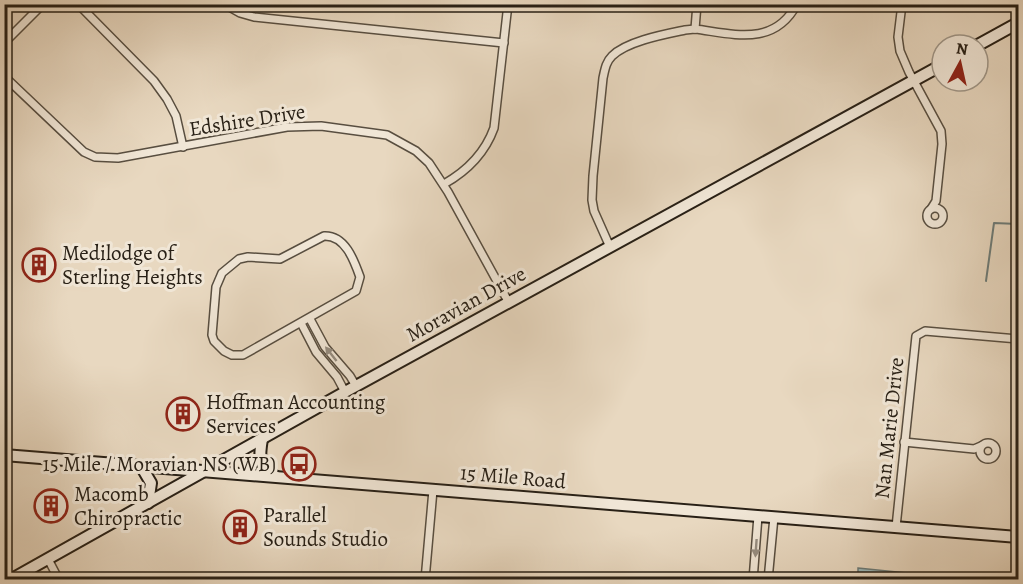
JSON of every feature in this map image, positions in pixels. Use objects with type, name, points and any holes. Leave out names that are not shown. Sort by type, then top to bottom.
[{"type":"street","points":[[4,43],[43,4]]},
{"type":"street","points":[[78,4],[154,81],[176,116],[183,147]]},
{"type":"street","points":[[224,4],[240,13],[254,17],[504,43]]},
{"type":"street","points":[[444,184],[469,167],[492,135],[496,120],[508,4]]},
{"type":"street","points":[[695,29],[697,4]]},
{"type":"street","points":[[610,247],[594,211],[592,189],[603,78],[607,62],[613,55],[629,46],[695,29],[762,34],[776,28],[786,20],[796,4]]},
{"type":"street","points":[[902,4],[899,43],[905,63],[941,131],[942,144],[936,201],[927,214],[930,223],[936,225],[942,220],[943,215],[936,201]]},
{"type":"street","points":[[990,38],[1018,23]]},
{"type":"street","name":"Moravian Drive","points":[[10,579],[345,392],[930,71]]},
{"type":"street","name":"Edshire Drive","points":[[4,76],[75,146],[95,157],[118,159],[287,127],[321,126],[387,135],[416,151],[429,163],[444,184],[509,303]]},
{"type":"street","points":[[931,209],[941,210]]},
{"type":"street","points":[[322,237],[335,237],[344,245],[359,273],[360,284],[352,294],[301,323],[247,353],[232,355],[219,346],[212,335],[218,279],[239,259],[248,257],[279,259],[322,237]]},
{"type":"street","points":[[310,319],[325,347],[356,386]]},
{"type":"street","points":[[301,323],[316,352],[345,392]]},
{"type":"street","name":"Nan Marie Drive","points":[[896,527],[915,339],[919,333],[925,331],[1018,339]]},
{"type":"street","points":[[262,439],[261,464],[268,472],[278,477]]},
{"type":"street","points":[[904,442],[978,449]]},
{"type":"street","name":"15 Mile Road","points":[[4,455],[1018,537]]},
{"type":"street","points":[[141,466],[151,483],[148,503]]},
{"type":"street","points":[[424,579],[433,490]]},
{"type":"street","points":[[753,579],[758,516]]},
{"type":"street","points":[[768,579],[774,517]]},
{"type":"street","points":[[48,559],[59,579]]},
{"type":"water","points":[[858,568],[955,578],[955,579],[858,579]]},
{"type":"waterway","points":[[986,281],[994,223],[1018,224]]},
{"type":"place","name":"Medilodge of Sterling Heights","points":[[39,265]]},
{"type":"place","name":"Hoffman Accounting Services","points":[[183,414]]},
{"type":"place","name":"15 Mile / Moravian NS (WB)","points":[[299,464]]},
{"type":"place","name":"Macomb Chiropractic","points":[[51,506]]},
{"type":"place","name":"Parallel Sounds Studio","points":[[240,527]]}]
